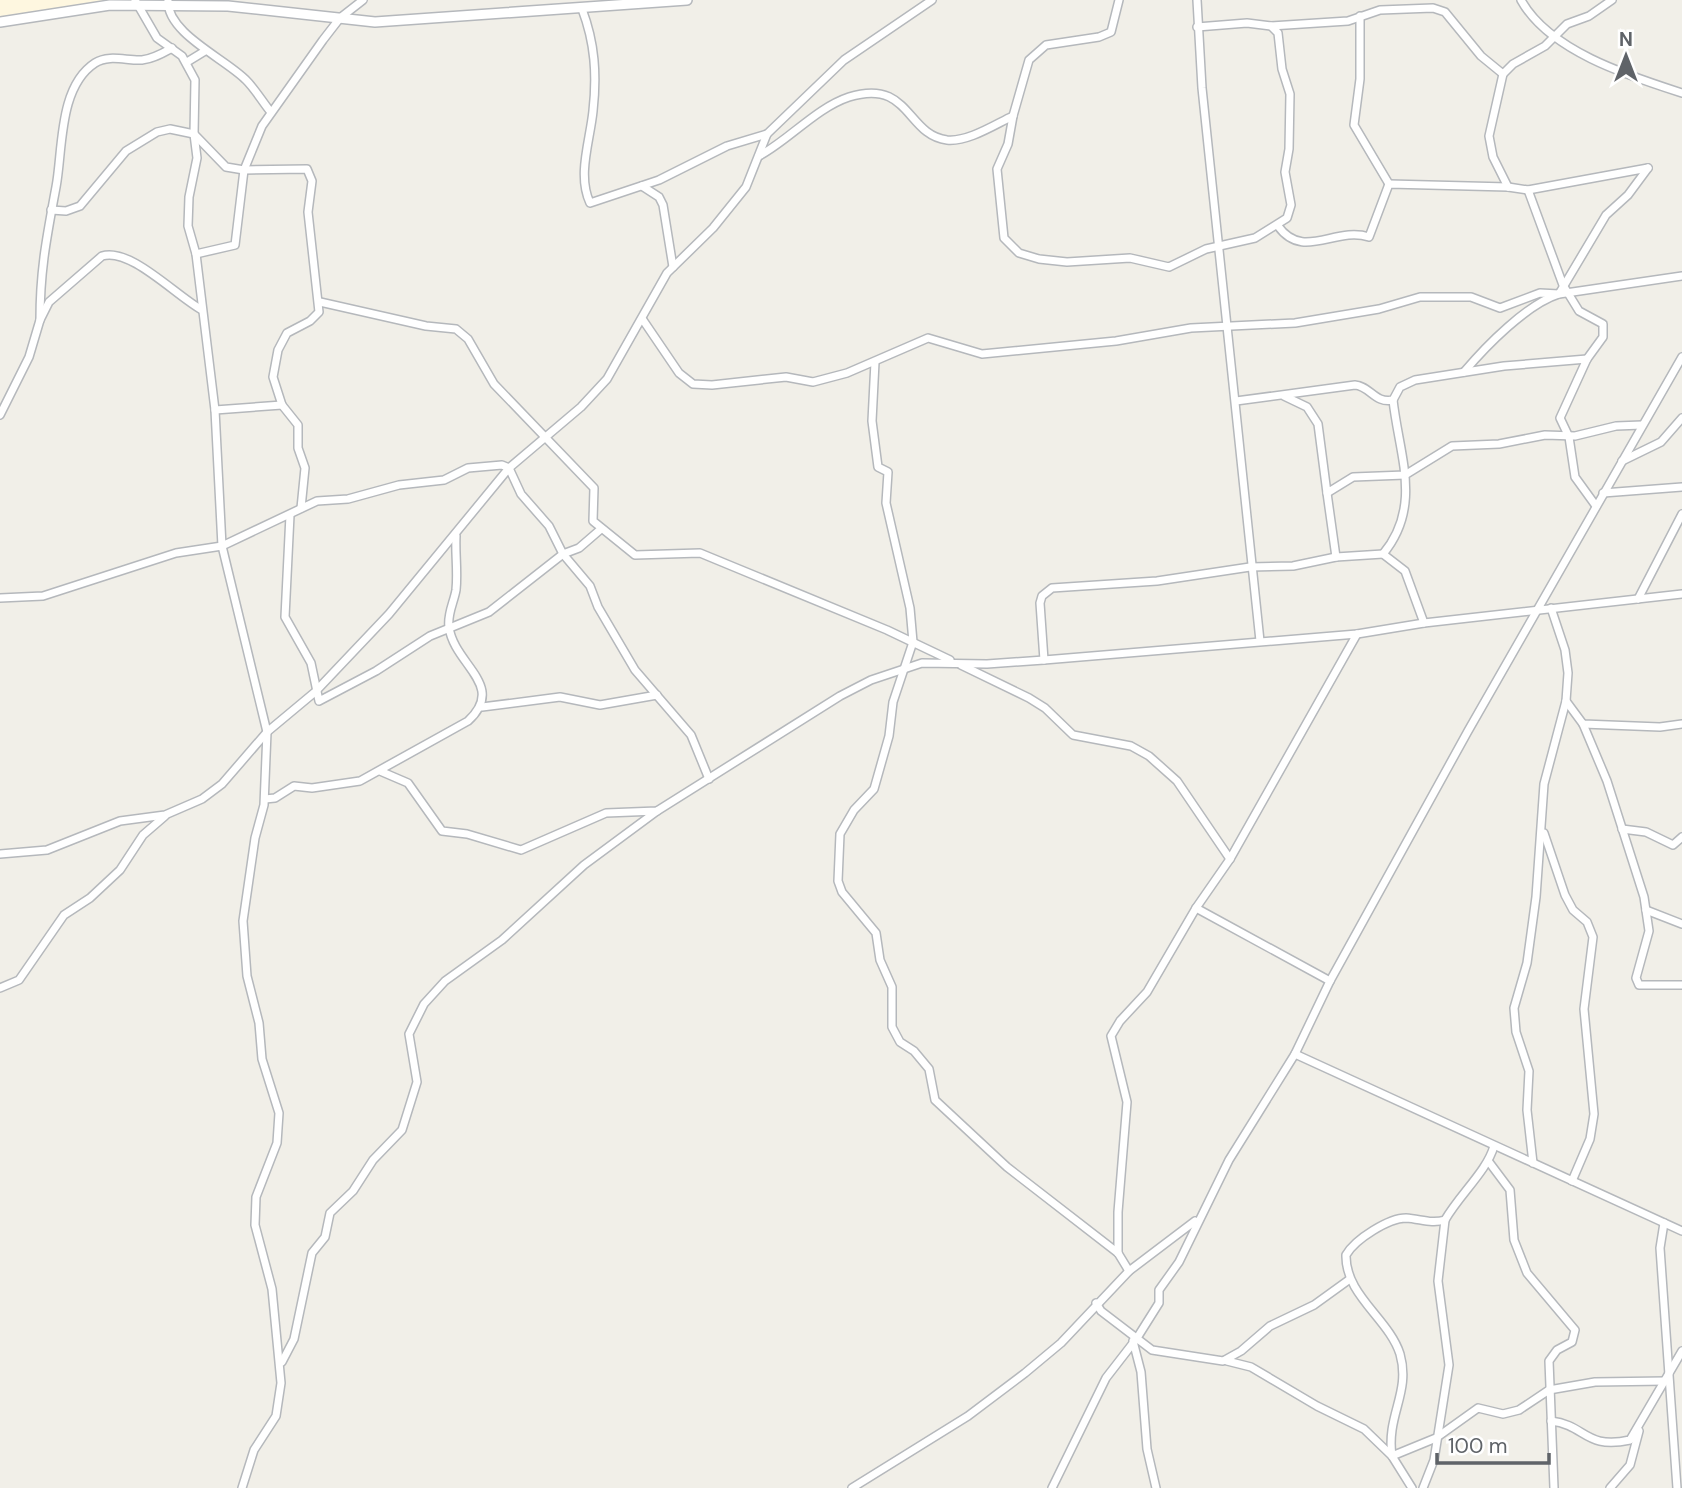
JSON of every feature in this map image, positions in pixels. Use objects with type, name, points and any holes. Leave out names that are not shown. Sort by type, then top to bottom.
[{"type":"street","points":[[196,254],[235,245],[244,170],[270,111],[340,18],[363,0]]},
{"type":"street","points":[[0,22],[136,2],[228,6],[376,22],[687,0]]},
{"type":"street","points":[[0,988],[19,980],[64,915],[90,898],[120,870],[143,835],[165,816],[202,799],[222,784],[267,732],[315,692],[389,614],[456,536],[509,468],[523,453],[547,438],[607,379],[643,320],[657,290],[673,267],[736,201],[750,178],[767,134],[844,60],[932,0]]},
{"type":"street","points":[[1119,0],[1117,18],[1111,32],[1099,37],[1046,45],[1035,52],[1027,64],[1008,144],[996,169],[1004,237],[1009,246],[1019,253],[1039,259],[1067,262],[1130,258],[1169,267],[1219,245],[1255,238],[1287,218],[1291,205],[1285,172],[1289,149],[1290,94],[1282,69],[1278,33],[1271,26]]},
{"type":"street","points":[[1197,0],[1250,567],[1260,641]]},
{"type":"street","points":[[1521,0],[1531,17],[1553,38],[1586,56],[1682,93]]},
{"type":"street","points":[[1508,187],[1493,157],[1489,136],[1503,74],[1553,38],[1567,24],[1589,16],[1612,0]]},
{"type":"street","points":[[136,2],[157,38],[187,62],[195,80],[194,134],[197,158],[189,197],[188,226],[196,254],[215,410],[222,546],[267,732],[265,799],[255,838],[243,921],[247,976],[259,1023],[262,1059],[279,1113],[277,1143],[256,1197],[255,1225],[272,1289],[282,1362],[279,1405],[248,1463],[242,1488]]},
{"type":"street","points":[[168,2],[171,15],[205,51],[248,81],[270,111]]},
{"type":"street","points":[[1198,27],[1348,21],[1380,10],[1415,6],[1445,12],[1480,56],[1503,74]]},
{"type":"street","points":[[582,9],[592,32],[596,63],[593,113],[585,156],[588,200],[593,203],[617,192],[642,186],[727,146],[767,134]]},
{"type":"street","points":[[1360,16],[1360,79],[1354,125],[1389,184]]},
{"type":"street","points":[[0,415],[29,357],[40,320],[43,246],[58,171],[60,131],[69,103],[91,66],[109,58],[143,60],[172,48]]},
{"type":"street","points":[[187,62],[205,51]]},
{"type":"street","points":[[758,157],[825,111],[848,98],[863,95],[899,100],[927,130],[948,140],[966,137],[1013,116]]},
{"type":"street","points":[[51,210],[66,211],[80,206],[126,151],[158,132],[170,129],[194,134],[226,167],[244,170],[307,169],[311,176],[308,212],[319,312],[315,317],[290,330],[278,350],[273,377],[282,405],[298,425],[298,448],[305,468],[301,508]]},
{"type":"street","points":[[1389,184],[1508,187],[1528,191],[1647,169],[1628,195],[1606,215],[1564,290],[1544,299],[1499,334],[1463,373]]},
{"type":"street","points":[[1278,226],[1286,237],[1300,242],[1348,233],[1369,237],[1389,184]]},
{"type":"street","points":[[642,186],[659,197],[663,205],[673,267]]},
{"type":"street","points":[[1528,191],[1564,290],[1579,311],[1603,324],[1603,337],[1587,359],[1560,418],[1569,437],[1575,477],[1596,506]]},
{"type":"street","points":[[40,320],[63,287],[102,256],[113,254],[137,262],[176,294],[202,310]]},
{"type":"street","points":[[643,320],[668,361],[693,384],[712,386],[786,377],[813,382],[875,362],[928,338],[982,354],[1116,341],[1191,328],[1321,320],[1420,297],[1471,297],[1495,308],[1540,293],[1682,276]]},
{"type":"street","points":[[320,302],[426,326],[456,329],[468,339],[494,384],[594,488],[593,521],[635,555],[700,553],[913,642],[954,662],[1045,708],[1073,735],[1131,746],[1149,756],[1177,781],[1230,859]]},
{"type":"street","points":[[1052,1488],[1106,1378],[1159,1303],[1159,1290],[1179,1262],[1197,1220],[1246,1130],[1295,1054],[1330,981],[1536,610],[1682,357]]},
{"type":"street","points":[[1382,554],[1403,522],[1405,475],[1393,400],[1400,387],[1415,380],[1587,359]]},
{"type":"street","points":[[875,362],[872,421],[876,438],[875,458],[878,467],[888,472],[886,503],[910,608],[913,642],[874,789],[854,810],[840,834],[837,865],[842,892],[876,933],[880,960],[892,987],[892,1027],[900,1042],[919,1056],[929,1069],[935,1100],[1007,1167],[1118,1252],[1129,1271]]},
{"type":"street","points":[[1236,401],[1355,385],[1361,386],[1377,399],[1393,400]]},
{"type":"street","points":[[1284,396],[1307,407],[1318,425],[1336,557]]},
{"type":"street","points":[[215,410],[282,405]]},
{"type":"street","points":[[1622,461],[1661,442],[1682,418]]},
{"type":"street","points":[[1327,493],[1353,477],[1405,475],[1452,446],[1499,444],[1545,435],[1569,437],[1616,426],[1642,425]]},
{"type":"street","points":[[0,598],[43,596],[176,553],[222,546],[317,501],[348,499],[399,485],[444,480],[468,468],[497,464],[509,468],[521,494],[549,526],[563,554],[590,586],[623,651],[691,734],[709,779]]},
{"type":"street","points":[[1603,493],[1682,487]]},
{"type":"street","points":[[1638,599],[1682,514]]},
{"type":"street","points":[[290,515],[285,617],[311,663],[319,701],[326,700],[449,627],[489,612],[563,554],[579,548],[601,529]]},
{"type":"street","points":[[456,536],[457,579],[449,627],[459,651],[481,687],[482,706]]},
{"type":"street","points":[[1044,660],[1041,603],[1042,596],[1052,588],[1094,583],[1157,581],[1250,567],[1293,566],[1336,557],[1382,554],[1405,571],[1424,623]]},
{"type":"street","points":[[282,1362],[294,1339],[312,1253],[326,1237],[330,1213],[353,1191],[373,1160],[402,1130],[417,1082],[410,1034],[424,1004],[445,981],[502,940],[584,865],[657,811],[840,696],[905,667],[922,663],[1044,660],[1357,634],[1424,623],[1682,594]]},
{"type":"street","points":[[1533,1164],[1527,1110],[1529,1071],[1516,1032],[1514,1008],[1527,963],[1542,830],[1544,784],[1566,701],[1567,661],[1551,608]]},
{"type":"street","points":[[1118,1252],[1118,1212],[1128,1102],[1111,1036],[1120,1021],[1147,992],[1196,908],[1230,859],[1357,634]]},
{"type":"street","points":[[265,799],[275,798],[294,786],[312,788],[352,783],[380,771],[468,721],[482,706],[560,697],[600,705],[657,695]]},
{"type":"street","points":[[1566,701],[1583,724],[1607,781],[1646,910],[1649,931],[1637,972],[1639,985],[1682,985]]},
{"type":"street","points":[[1583,724],[1660,727],[1682,723]]},
{"type":"street","points":[[380,771],[408,783],[442,831],[467,834],[512,850],[530,849],[606,813],[657,811]]},
{"type":"street","points":[[0,853],[47,850],[120,821],[165,816]]},
{"type":"street","points":[[1622,829],[1646,832],[1673,845],[1682,837]]},
{"type":"street","points":[[1542,830],[1565,895],[1573,910],[1587,922],[1593,937],[1584,1009],[1594,1114],[1590,1139],[1572,1181]]},
{"type":"street","points":[[1196,908],[1330,981]]},
{"type":"street","points":[[1646,910],[1682,923]]},
{"type":"street","points":[[1295,1054],[1682,1231]]},
{"type":"street","points":[[1423,1488],[1434,1460],[1448,1365],[1438,1281],[1445,1220],[1463,1190],[1489,1161],[1494,1146]]},
{"type":"street","points":[[1489,1161],[1510,1190],[1514,1240],[1527,1273],[1575,1330],[1572,1342],[1557,1350],[1549,1361],[1554,1488]]},
{"type":"street","points":[[1392,1456],[1391,1422],[1404,1381],[1399,1353],[1350,1279],[1346,1255],[1371,1231],[1402,1218],[1435,1223],[1445,1220]]},
{"type":"street","points":[[852,1488],[968,1416],[1025,1373],[1061,1343],[1129,1271],[1197,1220]]},
{"type":"street","points":[[1664,1223],[1660,1248],[1667,1378],[1677,1488]]},
{"type":"street","points":[[1223,1361],[1241,1351],[1270,1326],[1314,1305],[1350,1279]]},
{"type":"street","points":[[1096,1303],[1101,1311],[1152,1350],[1251,1367],[1317,1406],[1364,1429],[1392,1456],[1412,1488]]},
{"type":"street","points":[[1135,1339],[1141,1372],[1147,1449],[1156,1488]]},
{"type":"street","points":[[1610,1488],[1630,1465],[1646,1412],[1682,1351]]},
{"type":"street","points":[[1392,1456],[1436,1438],[1474,1409],[1485,1408],[1500,1414],[1519,1410],[1549,1390],[1595,1382],[1667,1378]]},
{"type":"street","points":[[1550,1421],[1569,1425],[1581,1435],[1601,1443],[1630,1440],[1639,1430]]},
{"type":"street","points":[[1674,1455],[1682,1462]]},
{"type":"shaded area","points":[[0,0],[158,0],[158,4],[138,4],[0,22]]}]
